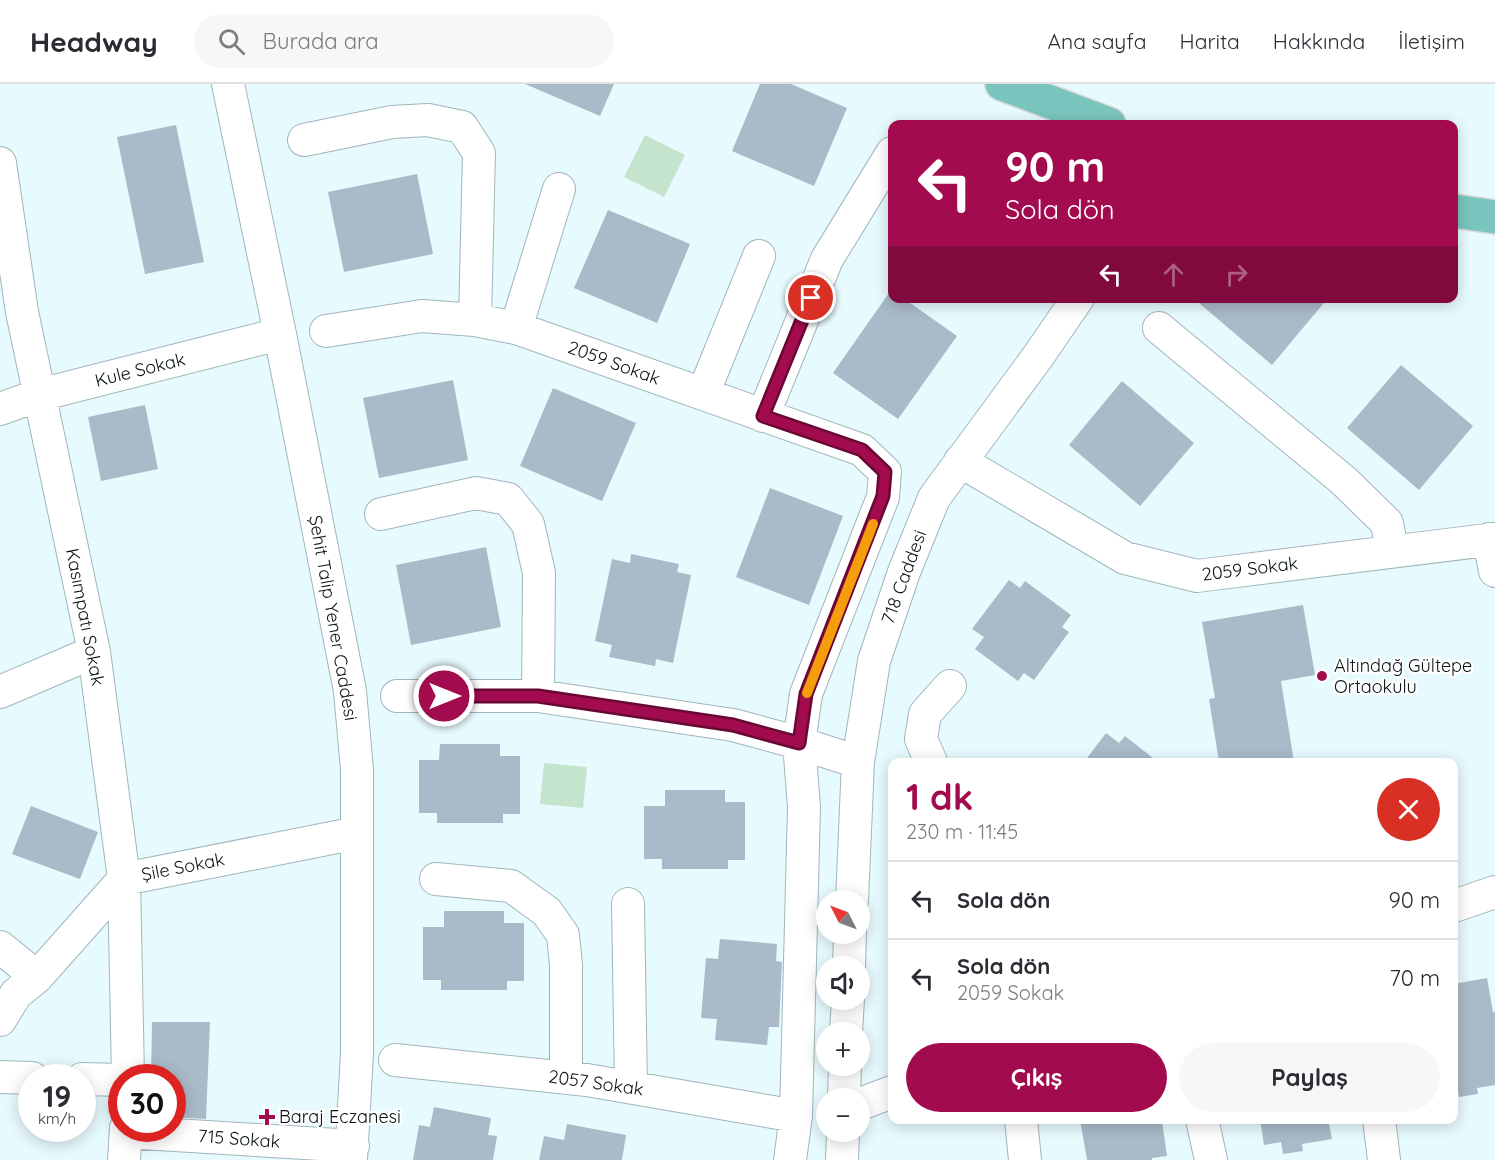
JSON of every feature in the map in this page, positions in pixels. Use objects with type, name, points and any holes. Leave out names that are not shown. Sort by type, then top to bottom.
[{"type":"main road","points":[[1002,84],[1098,120]]},
{"type":"main road","points":[[1458,212],[1495,217]]},
{"type":"street","name":"Şehit Talip Yener Caddesi","points":[[228,84],[350,691],[357,770],[357,1053],[352,1153]]},
{"type":"street","points":[[304,140],[392,122],[428,120],[462,127],[479,153],[475,320]]},
{"type":"street","points":[[763,416],[827,259],[888,160]]},
{"type":"street","name":"Kasımpatı Sokak","points":[[0,163],[22,312],[94,652],[123,879],[128,1064]]},
{"type":"street","points":[[516,328],[559,189]]},
{"type":"street","points":[[703,394],[759,256]]},
{"type":"street","name":"718 Caddesi","points":[[852,890],[858,762],[874,661],[904,572],[934,498],[1075,303]]},
{"type":"street","name":"2059 Sokak","points":[[326,331],[422,316],[475,320],[516,328],[862,450],[885,472],[883,496],[806,694],[799,743]]},
{"type":"street","points":[[1159,328],[1344,481],[1387,523],[1392,551]]},
{"type":"street","name":"Kule Sokak","points":[[0,409],[39,395],[280,334]]},
{"type":"street","name":"2059 Sokak","points":[[960,461],[1125,558],[1197,576],[1492,539]]},
{"type":"street","points":[[381,514],[476,493],[508,499],[528,524],[539,573],[538,696]]},
{"type":"street","points":[[1492,539],[1495,571]]},
{"type":"street","points":[[0,692],[94,652]]},
{"type":"street","points":[[929,758],[921,739],[926,714],[950,686]]},
{"type":"street","points":[[397,696],[538,696],[733,725],[858,762]]},
{"type":"street","points":[[790,1160],[796,1116],[804,807],[799,743]]},
{"type":"street","name":"Şile Sokak","points":[[0,1020],[16,994],[37,976],[123,879],[357,833]]},
{"type":"street","points":[[436,879],[511,886],[547,912],[563,934],[567,965],[566,1078]]},
{"type":"street","points":[[1458,905],[1495,892]]},
{"type":"street","points":[[628,904],[631,1088]]},
{"type":"street","points":[[0,947],[37,976]]},
{"type":"street","name":"2057 Sokak","points":[[395,1060],[566,1078],[796,1116]]},
{"type":"street","points":[[0,1077],[18,1078]]},
{"type":"street","points":[[870,1100],[888,1094]]},
{"type":"street","points":[[1021,1124],[1025,1160]]},
{"type":"street","points":[[1203,1124],[1211,1160]]},
{"type":"street","points":[[1379,1124],[1383,1160]]},
{"type":"street","name":"715 Sokak","points":[[160,1142],[352,1153]]},
{"type":"street","points":[[842,1160],[843,1142]]},
{"type":"green space","points":[[645,135],[685,155],[664,197],[624,177]]},
{"type":"green space","points":[[544,763],[587,767],[583,808],[540,804]]},
{"type":"building","points":[[525,84],[614,84],[600,116]]},
{"type":"building","points":[[760,84],[791,84],[847,108],[814,186],[732,151]]},
{"type":"building","points":[[176,125],[204,262],[145,274],[117,137]]},
{"type":"building","points":[[417,174],[433,254],[344,272],[328,192]]},
{"type":"building","points":[[608,210],[690,244],[657,323],[574,288]]},
{"type":"building","points":[[888,294],[888,303],[910,303],[957,336],[898,419],[833,373]]},
{"type":"building","points":[[1199,303],[1324,303],[1272,365]]},
{"type":"building","points":[[1401,365],[1473,426],[1419,490],[1347,428]]},
{"type":"building","points":[[453,380],[468,460],[379,478],[363,398]]},
{"type":"building","points":[[1122,381],[1194,443],[1140,506],[1069,445]]},
{"type":"building","points":[[553,388],[636,423],[602,501],[520,466]]},
{"type":"building","points":[[145,405],[158,469],[101,481],[88,417]]},
{"type":"building","points":[[770,488],[843,516],[809,605],[736,577]]},
{"type":"building","points":[[486,547],[501,627],[411,645],[396,565]]},
{"type":"building","points":[[631,554],[679,564],[677,572],[691,575],[673,663],[656,659],[655,666],[609,657],[612,645],[595,641],[612,559],[630,563]]},
{"type":"building","points":[[1009,580],[1020,588],[1025,581],[1071,615],[1062,627],[1069,632],[1034,680],[1024,673],[1018,681],[975,649],[984,637],[972,629]]},
{"type":"building","points":[[1303,605],[1315,675],[1281,681],[1293,758],[1218,758],[1209,699],[1215,698],[1202,622]]},
{"type":"building","points":[[1106,733],[1119,743],[1125,736],[1153,758],[1087,758]]},
{"type":"building","points":[[440,744],[500,744],[500,756],[520,756],[520,814],[503,814],[503,823],[437,823],[437,813],[419,813],[419,760],[439,760]]},
{"type":"building","points":[[665,790],[725,790],[725,802],[745,802],[745,860],[728,860],[728,869],[662,869],[662,859],[644,859],[644,806],[665,806]]},
{"type":"building","points":[[31,806],[98,832],[80,879],[12,854]]},
{"type":"building","points":[[444,911],[504,911],[504,923],[524,923],[524,981],[507,981],[507,990],[441,990],[441,980],[423,980],[423,927],[444,927]]},
{"type":"building","points":[[720,939],[777,944],[776,961],[782,962],[779,1027],[769,1027],[767,1045],[715,1040],[717,1019],[701,1018],[706,958],[718,959]]},
{"type":"building","points":[[1487,978],[1493,1012],[1495,1012],[1495,1085],[1477,1088],[1478,1094],[1459,1097],[1458,1091],[1458,983]]},
{"type":"building","points":[[152,1022],[210,1022],[206,1119],[186,1118],[186,1064],[151,1064]]},
{"type":"building","points":[[434,1107],[491,1118],[488,1135],[497,1136],[493,1160],[413,1160],[419,1125],[430,1127]]},
{"type":"building","points":[[567,1124],[626,1135],[622,1160],[539,1160],[544,1136],[564,1140]]},
{"type":"building","points":[[1081,1124],[1162,1124],[1167,1156],[1152,1158],[1152,1160],[1087,1160]]},
{"type":"building","points":[[1261,1124],[1329,1124],[1332,1139],[1302,1144],[1303,1151],[1283,1154],[1281,1142],[1264,1145]]},
{"type":"slow traffic","points":[[807,693],[873,524]]},
{"type":"place","name":"Altındağ Gültepe Ortaokulu","points":[[1322,676]]},
{"type":"place","name":"Baraj Eczanesi","points":[[267,1117]]},
{"type":"route","points":[[444,696],[538,696],[733,725],[799,743],[806,694],[883,496],[885,472],[862,450],[763,416],[811,298]]}]
